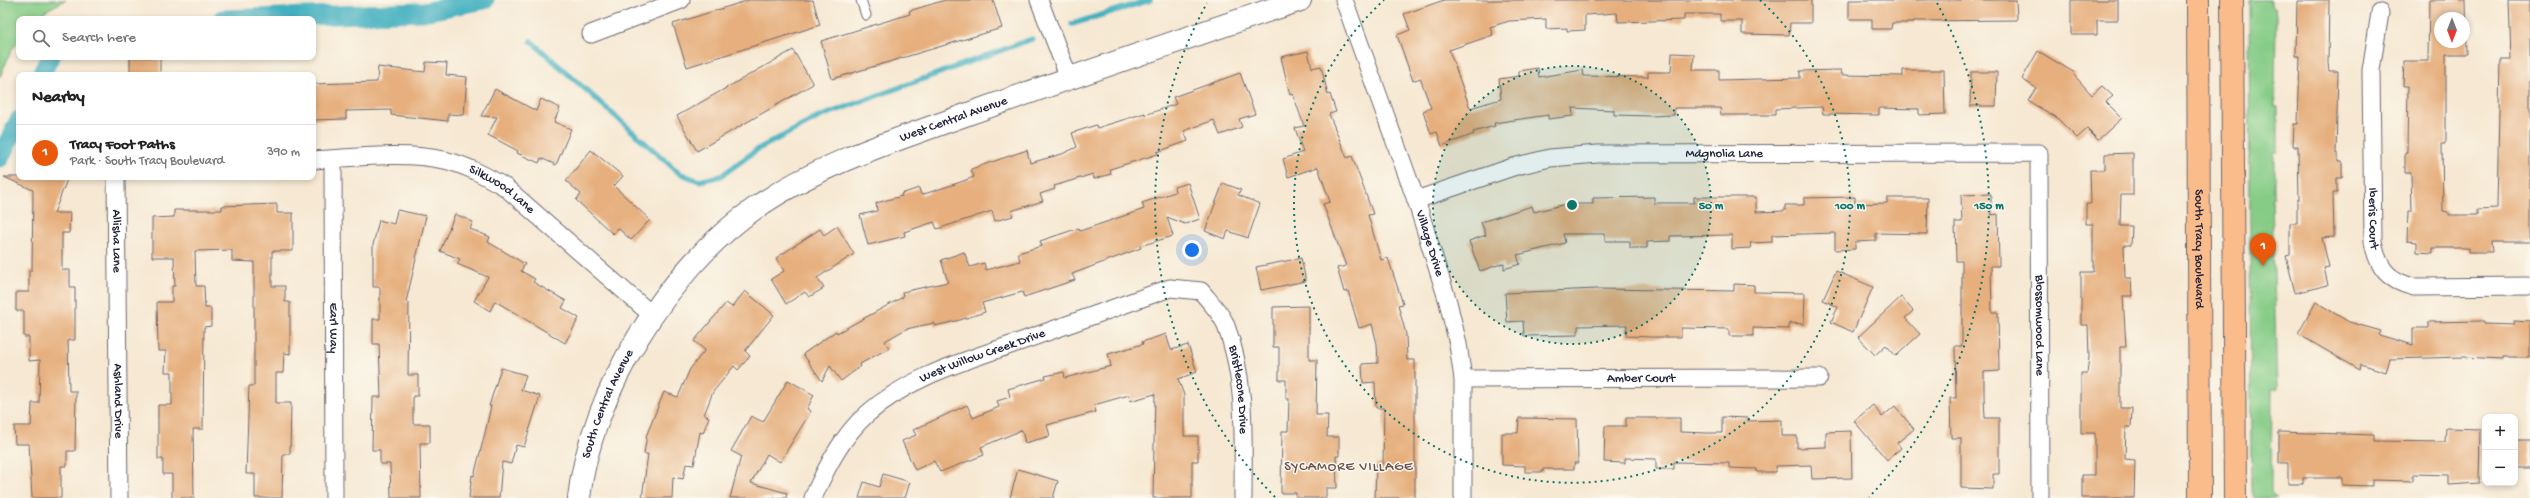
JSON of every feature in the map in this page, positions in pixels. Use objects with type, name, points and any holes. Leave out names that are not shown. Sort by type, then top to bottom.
[{"type":"main road","name":"South Tracy Boulevard","points":[[2198,0],[2200,498]]},
{"type":"main road","points":[[2232,0],[2235,498]]},
{"type":"street","points":[[591,34],[681,0]]},
{"type":"street","points":[[1039,0],[1069,78]]},
{"type":"street","name":"West Central Avenue","points":[[652,315],[680,278],[719,238],[753,209],[804,178],[863,152],[1069,78],[1300,0]]},
{"type":"street","name":"Village Drive","points":[[1344,0],[1416,200],[1443,282],[1458,344],[1462,378],[1462,498]]},
{"type":"street","name":"Iberis Court","points":[[2380,13],[2371,70],[2374,242],[2377,261],[2400,284],[2414,287],[2530,286]]},
{"type":"street","name":"Magnolia Lane","points":[[1416,200],[1513,167],[1550,158],[1598,154],[2039,153]]},
{"type":"street","name":"Blossomwood Lane","points":[[2039,153],[2040,498]]},
{"type":"street","name":"Silkwood Lane","points":[[316,160],[407,156],[444,160],[479,172],[505,187],[652,315]]},
{"type":"street","name":"Earl Way","points":[[333,159],[334,498]]},
{"type":"street","name":"Allisha Lane","points":[[116,180],[118,305]]},
{"type":"street","name":"West Willow Creek Drive","points":[[813,498],[824,471],[843,442],[865,416],[894,392],[932,372],[1170,288],[1201,291]]},
{"type":"street","name":"Bristlecone Drive","points":[[1201,291],[1224,322],[1238,368],[1242,401],[1243,498]]},
{"type":"street","name":"Ashland Drive","points":[[118,305],[119,498]]},
{"type":"street","name":"South Central Avenue","points":[[579,498],[591,436],[610,389],[652,315]]},
{"type":"street","name":"Amber Court","points":[[1462,378],[1819,378]]},
{"type":"lane","points":[[861,0],[866,15]]},
{"type":"green space","points":[[0,0],[66,0],[45,11],[41,16],[16,16],[16,45],[12,49],[0,77]]},
{"type":"green space","points":[[2249,0],[2271,0],[2271,6],[2275,9],[2276,15],[2275,107],[2278,107],[2278,152],[2274,152],[2274,197],[2272,198],[2277,389],[2272,389],[2271,492],[2277,498],[2254,498],[2251,488]]},
{"type":"building","points":[[749,0],[813,0],[820,25],[687,67],[673,24]]},
{"type":"building","points":[[945,0],[993,0],[1002,28],[832,79],[821,41],[910,14],[909,11]]},
{"type":"building","points":[[1444,0],[1811,0],[1811,23],[1790,23],[1789,35],[1742,34],[1742,21],[1720,21],[1720,14],[1684,14],[1684,20],[1618,22],[1617,13],[1585,15],[1585,30],[1567,31],[1567,28],[1546,29],[1546,19],[1509,21],[1490,27],[1493,35],[1449,50],[1470,108],[1501,99],[1499,79],[1519,76],[1519,71],[1538,68],[1539,77],[1583,70],[1584,76],[1648,77],[1648,72],[1671,72],[1672,53],[1694,54],[1693,70],[1719,70],[1719,80],[1800,78],[1800,71],[1841,70],[1842,75],[1903,76],[1903,70],[1944,70],[1945,114],[1919,115],[1919,109],[1879,108],[1879,115],[1823,114],[1822,107],[1775,109],[1775,115],[1721,115],[1720,108],[1674,108],[1674,115],[1651,116],[1614,115],[1614,110],[1572,108],[1573,116],[1548,119],[1548,115],[1494,123],[1495,126],[1473,132],[1474,134],[1442,146],[1437,132],[1431,134],[1423,111],[1431,108],[1420,78],[1413,81],[1397,35],[1410,30],[1404,14]]},
{"type":"building","points":[[1849,0],[2016,0],[2017,20],[1914,21],[1914,23],[1892,23],[1891,29],[1872,29],[1872,19],[1849,19]]},
{"type":"building","points":[[2071,0],[2118,0],[2118,20],[2097,20],[2097,35],[2071,35]]},
{"type":"building","points":[[2297,0],[2329,0],[2328,63],[2329,71],[2338,71],[2336,154],[2338,153],[2338,162],[2342,162],[2342,178],[2337,178],[2337,193],[2333,193],[2334,237],[2322,238],[2329,267],[2324,268],[2328,285],[2295,293],[2286,256],[2290,255],[2290,223],[2297,223],[2297,200],[2299,200],[2298,146],[2293,146],[2294,124],[2298,124],[2300,56],[2296,56]]},
{"type":"building","points":[[2429,0],[2466,0],[2466,12],[2434,12],[2434,48],[2467,48],[2467,54],[2446,54],[2446,144],[2442,144],[2443,211],[2448,212],[2448,215],[2478,215],[2478,209],[2497,208],[2500,60],[2511,60],[2509,0],[2530,0],[2530,242],[2491,242],[2492,252],[2469,252],[2469,248],[2433,248],[2433,253],[2417,252],[2417,242],[2407,241],[2408,211],[2412,211],[2411,173],[2405,173],[2405,153],[2407,153],[2408,86],[2403,86],[2404,61],[2428,61]]},
{"type":"building","points":[[793,50],[813,84],[697,151],[677,116]]},
{"type":"building","points":[[1308,51],[1312,68],[1321,66],[1328,95],[1330,94],[1336,112],[1329,114],[1347,158],[1352,156],[1373,214],[1368,215],[1381,260],[1388,258],[1403,304],[1398,305],[1406,334],[1407,360],[1415,360],[1415,498],[1375,498],[1376,464],[1383,464],[1384,408],[1376,408],[1375,382],[1363,383],[1362,364],[1378,363],[1377,344],[1372,324],[1359,328],[1348,291],[1344,292],[1337,268],[1346,266],[1323,204],[1330,202],[1318,167],[1288,177],[1283,159],[1303,152],[1295,128],[1304,126],[1293,94],[1290,95],[1281,57]]},
{"type":"building","points":[[2038,51],[2075,73],[2074,75],[2092,95],[2102,86],[2113,96],[2106,102],[2122,118],[2098,140],[2087,129],[2077,138],[2056,117],[2028,101],[2036,88],[2022,79]]},
{"type":"building","points":[[130,60],[160,60],[160,72],[130,72]]},
{"type":"building","points":[[426,62],[447,63],[446,75],[467,77],[464,115],[448,114],[448,121],[391,115],[391,110],[346,111],[346,119],[316,120],[316,84],[377,82],[378,67],[425,72]]},
{"type":"building","points":[[1971,72],[1997,72],[1996,106],[1970,106]]},
{"type":"building","points":[[1240,73],[1255,114],[1239,119],[1242,127],[1220,135],[1214,120],[1184,131],[1188,141],[1157,152],[1158,154],[1110,169],[1111,174],[1094,179],[1093,174],[1054,186],[1055,189],[1040,194],[1043,201],[1011,211],[1013,216],[995,221],[992,211],[937,229],[934,222],[904,232],[905,236],[868,245],[860,215],[877,211],[876,203],[902,196],[901,194],[919,188],[921,195],[958,183],[974,177],[971,169],[1027,150],[1030,163],[1062,154],[1077,147],[1072,133],[1096,125],[1097,128],[1145,113],[1145,115],[1176,104],[1173,97]]},
{"type":"building","points":[[495,89],[536,111],[541,99],[560,108],[554,122],[571,129],[556,165],[541,158],[539,163],[517,153],[518,151],[488,135],[497,117],[481,116]]},
{"type":"building","points":[[591,150],[623,176],[614,186],[650,220],[631,240],[618,228],[613,234],[576,200],[581,194],[566,181]]},
{"type":"building","points":[[2133,153],[2133,195],[2121,195],[2120,226],[2132,226],[2131,245],[2124,245],[2125,278],[2131,278],[2132,296],[2123,296],[2126,347],[2120,347],[2120,408],[2132,408],[2131,427],[2126,427],[2125,459],[2135,460],[2134,498],[2082,498],[2082,475],[2095,475],[2095,433],[2081,433],[2081,373],[2087,373],[2089,357],[2088,325],[2081,325],[2081,272],[2093,272],[2093,224],[2086,224],[2086,204],[2091,204],[2090,170],[2105,170],[2105,154]]},
{"type":"building","points":[[4,177],[16,177],[16,180],[67,180],[54,213],[70,213],[69,233],[62,233],[62,270],[70,270],[70,287],[75,287],[75,340],[68,340],[69,391],[76,391],[75,451],[67,451],[67,466],[61,466],[61,498],[32,498],[29,444],[15,444],[14,426],[31,426],[32,403],[39,403],[40,360],[29,361],[29,337],[24,337],[24,311],[16,311],[16,292],[29,292],[29,270],[32,270],[33,190]]},
{"type":"building","points":[[1188,183],[1200,219],[1185,224],[1167,217],[1173,236],[1140,246],[1141,248],[1072,274],[1075,280],[1024,297],[1022,292],[982,303],[985,312],[960,320],[935,326],[934,323],[906,329],[885,341],[889,348],[860,364],[861,366],[841,381],[830,366],[822,381],[803,354],[836,331],[837,333],[903,297],[902,292],[948,282],[941,260],[964,252],[970,267],[984,263],[986,270],[1020,261],[1018,253],[1042,246],[1040,241],[1079,228],[1080,231],[1144,209],[1142,203],[1175,192],[1174,187]]},
{"type":"building","points":[[1223,183],[1241,190],[1238,195],[1260,204],[1248,238],[1228,231],[1225,239],[1205,231]]},
{"type":"building","points":[[1991,194],[1991,215],[1998,214],[1999,266],[1991,266],[1992,312],[1998,312],[1999,371],[1984,372],[1984,397],[1985,418],[1999,418],[1999,474],[1993,474],[1993,489],[1961,488],[1961,438],[1951,438],[1950,398],[1956,398],[1955,346],[1962,346],[1962,261],[1956,261],[1955,222],[1962,222],[1961,195]]},
{"type":"building","points":[[1654,197],[1654,203],[1694,203],[1694,197],[1756,197],[1756,212],[1785,211],[1785,205],[1804,205],[1804,198],[1855,197],[1855,204],[1887,203],[1887,198],[1928,198],[1927,234],[1876,233],[1876,241],[1855,242],[1855,249],[1835,250],[1835,233],[1772,235],[1772,242],[1750,243],[1751,248],[1732,249],[1732,235],[1670,236],[1670,241],[1647,242],[1647,248],[1630,248],[1630,241],[1605,241],[1605,234],[1563,234],[1565,243],[1517,255],[1520,264],[1504,269],[1504,263],[1480,271],[1469,241],[1486,235],[1481,222],[1532,206],[1534,212],[1566,204],[1593,204],[1593,198]]},
{"type":"building","points":[[277,204],[277,213],[293,213],[293,251],[272,251],[272,286],[285,286],[285,302],[290,302],[290,354],[284,353],[283,373],[276,373],[276,403],[291,403],[290,454],[283,454],[282,498],[255,498],[255,474],[246,474],[249,386],[254,386],[254,262],[232,261],[232,250],[195,251],[196,286],[204,286],[205,308],[211,308],[211,326],[204,327],[203,429],[193,429],[194,498],[172,498],[172,474],[163,474],[163,459],[158,459],[158,405],[172,405],[172,372],[165,372],[166,351],[158,351],[157,302],[172,302],[172,286],[175,286],[174,257],[152,257],[152,218],[174,217],[174,210],[222,210],[222,206]]},
{"type":"building","points":[[397,210],[426,216],[406,302],[409,303],[408,375],[418,375],[418,396],[413,396],[413,424],[430,424],[430,443],[420,443],[421,498],[391,498],[390,464],[380,464],[380,450],[372,450],[373,397],[381,397],[379,344],[373,344],[373,319],[380,319],[380,287],[373,287],[373,245],[379,220],[394,224]]},
{"type":"building","points":[[455,214],[473,222],[470,229],[490,237],[488,242],[525,264],[521,271],[535,279],[533,282],[566,301],[562,308],[579,318],[565,343],[495,301],[490,311],[474,301],[488,277],[457,264],[460,259],[440,251]]},
{"type":"building","points":[[837,226],[854,254],[817,278],[824,288],[809,297],[805,292],[786,304],[771,279],[784,271],[776,258],[820,229],[824,235]]},
{"type":"building","points":[[1301,258],[1306,281],[1261,290],[1256,267]]},
{"type":"building","points":[[1836,271],[1873,287],[1853,332],[1831,322],[1838,307],[1823,300]]},
{"type":"building","points":[[1734,284],[1754,285],[1754,292],[1805,293],[1804,324],[1789,323],[1789,329],[1753,328],[1753,336],[1729,336],[1729,329],[1681,328],[1681,337],[1651,337],[1626,336],[1627,325],[1578,326],[1578,335],[1524,336],[1523,321],[1507,322],[1505,293],[1597,289],[1734,291]]},
{"type":"building","points":[[745,291],[774,315],[745,351],[750,356],[738,370],[734,366],[713,392],[704,415],[709,417],[703,433],[700,432],[694,465],[686,464],[683,479],[673,477],[672,498],[642,498],[648,454],[644,454],[647,434],[664,392],[678,397],[690,369],[705,350],[694,341],[726,303],[732,307]]},
{"type":"building","points":[[1901,297],[1913,311],[1905,318],[1920,334],[1896,356],[1886,345],[1875,355],[1858,337]]},
{"type":"building","points":[[2316,302],[2349,322],[2381,331],[2379,335],[2413,345],[2413,328],[2429,328],[2429,322],[2484,321],[2484,324],[2514,325],[2514,321],[2530,322],[2530,357],[2502,357],[2502,359],[2464,357],[2390,359],[2386,372],[2361,364],[2360,370],[2298,334]]},
{"type":"building","points":[[1309,306],[1309,360],[1317,360],[1316,415],[1328,415],[1327,437],[1339,437],[1339,456],[1336,456],[1337,488],[1326,488],[1326,498],[1296,498],[1296,493],[1281,493],[1282,431],[1288,431],[1289,399],[1286,399],[1286,380],[1279,380],[1279,347],[1273,347],[1273,307]]},
{"type":"building","points":[[1166,334],[1171,350],[1188,345],[1197,372],[1178,379],[1184,395],[1184,436],[1198,436],[1198,461],[1192,461],[1192,498],[1153,498],[1155,394],[1130,401],[1129,395],[1094,405],[1096,412],[1047,425],[1050,436],[1025,443],[1022,430],[981,447],[984,455],[940,472],[934,461],[915,470],[902,441],[916,435],[913,430],[967,405],[973,418],[999,407],[997,401],[1010,397],[1008,389],[1046,378],[1045,376],[1064,372],[1065,378],[1111,366],[1108,354],[1143,344],[1142,342]]},
{"type":"building","points":[[501,368],[526,375],[521,390],[540,396],[524,447],[516,445],[511,464],[502,462],[499,498],[469,498],[472,475],[474,476],[491,406],[489,406]]},
{"type":"building","points":[[788,380],[814,395],[807,409],[811,411],[780,462],[767,454],[751,483],[787,493],[786,498],[730,498],[741,456],[731,451],[751,416],[763,422]]},
{"type":"building","points":[[1873,405],[1882,417],[1895,406],[1914,429],[1897,443],[1901,448],[1887,460],[1854,421]]},
{"type":"building","points":[[1722,417],[1748,418],[1748,421],[1782,420],[1782,436],[1797,436],[1797,448],[1826,447],[1826,432],[1851,431],[1852,478],[1812,479],[1811,465],[1776,466],[1776,472],[1757,472],[1757,469],[1729,468],[1729,463],[1674,462],[1674,469],[1656,469],[1656,459],[1625,458],[1625,463],[1604,462],[1605,426],[1626,426],[1626,418],[1680,418],[1680,432],[1722,433]]},
{"type":"building","points":[[1519,418],[1577,419],[1578,463],[1574,463],[1574,469],[1543,469],[1543,472],[1525,472],[1525,466],[1502,465],[1502,433],[1518,433]]},
{"type":"building","points":[[2446,428],[2480,429],[2479,483],[2449,485],[2449,475],[2413,474],[2413,481],[2372,480],[2372,486],[2342,485],[2342,478],[2303,478],[2303,484],[2288,484],[2288,463],[2279,463],[2279,432],[2374,435],[2374,441],[2445,442]]},
{"type":"building","points":[[2518,440],[2530,440],[2530,468],[2518,468]]},
{"type":"building","points":[[1018,469],[1058,481],[1053,498],[1010,498]]},
{"type":"building","points":[[883,474],[910,482],[905,498],[859,498],[864,482],[879,487]]},
{"type":"waterway","points":[[308,16],[423,12],[485,0]]},
{"type":"waterway","points":[[1072,24],[1150,0]]},
{"type":"waterway","points":[[531,41],[679,173],[699,181],[721,176],[758,149],[819,117],[1032,39]]},
{"type":"waterway","points":[[42,72],[48,60]]},
{"type":"waterway","points":[[0,158],[16,126]]},
{"type":"place","name":"Tracy Foot Paths","points":[[2263,266]]},
{"type":"district","name":"SYCAMORE VILLAGE","points":[[1349,467]]}]
